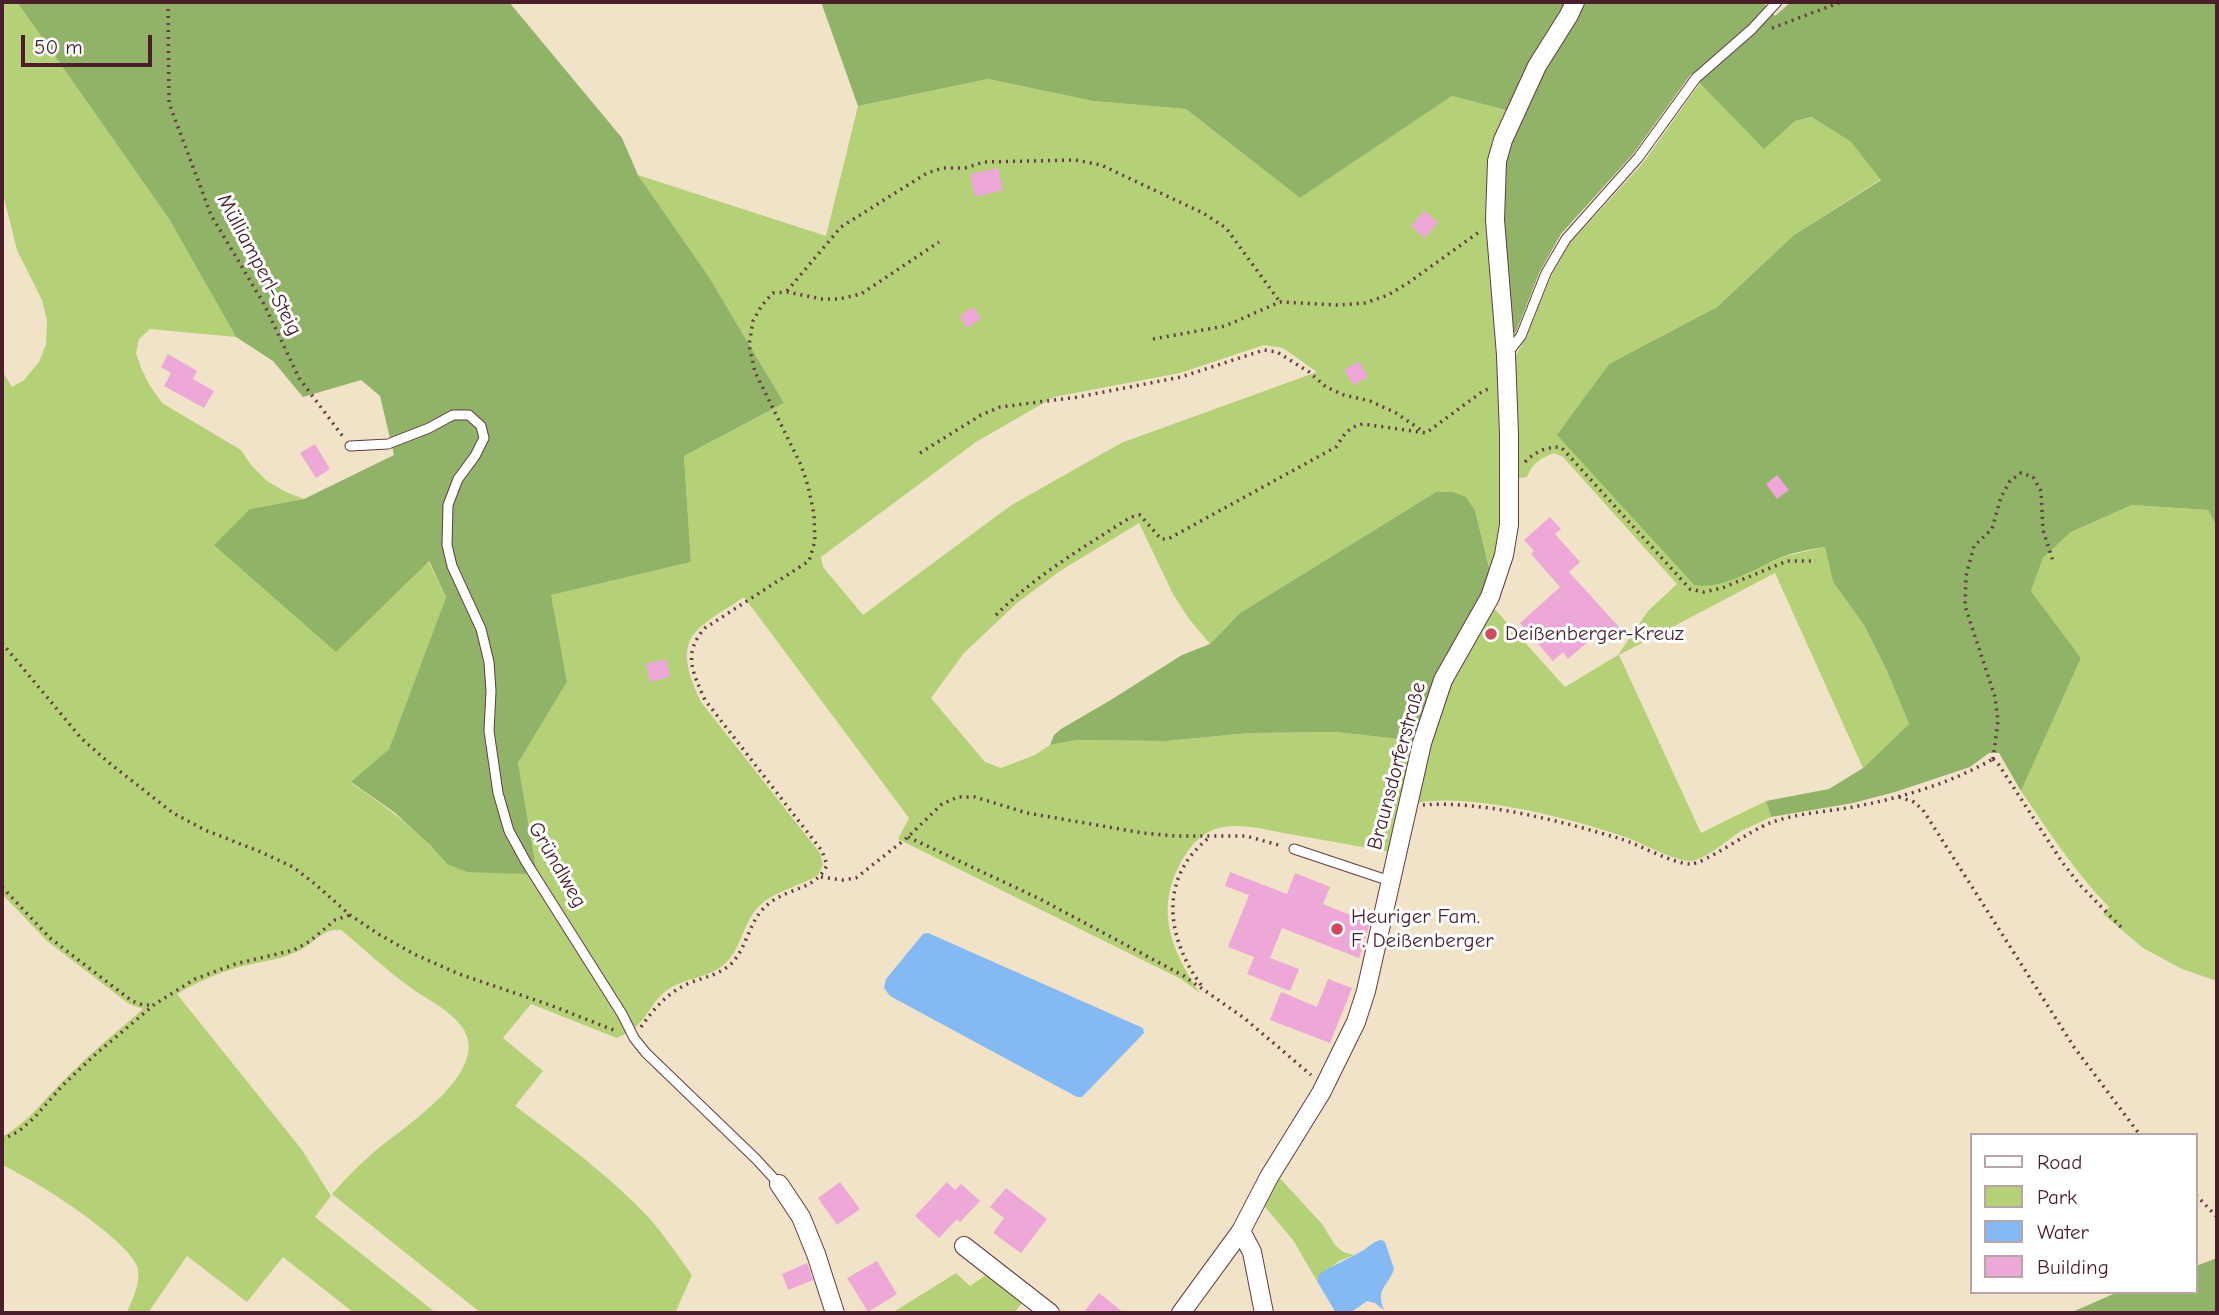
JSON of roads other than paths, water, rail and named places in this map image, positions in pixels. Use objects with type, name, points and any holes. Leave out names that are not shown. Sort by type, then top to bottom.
[{"type":"street","name":"Braunsdorferstraße","points":[[1181,1313],[1241,1231],[1269,1177],[1325,1086],[1356,1022],[1422,743],[1443,680],[1498,578],[1509,525],[1510,479],[1506,355],[1495,220],[1497,161],[1503,140],[1537,66],[1575,2]]},
{"type":"street","name":"Gründlweg","points":[[779,1184],[801,1217],[835,1313]]},
{"type":"street","points":[[1241,1231],[1252,1252],[1264,1313]]},
{"type":"street","points":[[964,1246],[1050,1313]]},
{"type":"lane","points":[[1506,355],[1521,336],[1546,273],[1566,239],[1638,158],[1696,78],[1752,29],[1777,2]]},
{"type":"lane","name":"Gründlweg","points":[[350,446],[388,444],[453,415],[469,415],[481,426],[484,438],[458,479],[448,505],[447,545],[452,566],[481,629],[489,662],[491,691],[488,731],[498,793],[509,831],[622,1014],[634,1038],[779,1184]]},
{"type":"lane","points":[[1294,849],[1390,881]]},
{"type":"water","points":[[928,933],[1143,1028],[1144,1033],[1082,1097],[1077,1097],[890,996],[884,988],[886,979],[923,934]]},
{"type":"water","points":[[1382,1240],[1394,1269],[1382,1292],[1384,1310],[1367,1301],[1350,1313],[1336,1313],[1317,1281],[1319,1274]]},
{"type":"place","name":"Deißenberger-Kreuz","points":[[1491,634]]},
{"type":"place","name":"Heuriger Fam. F. Deißenberger","points":[[1337,929]]}]
